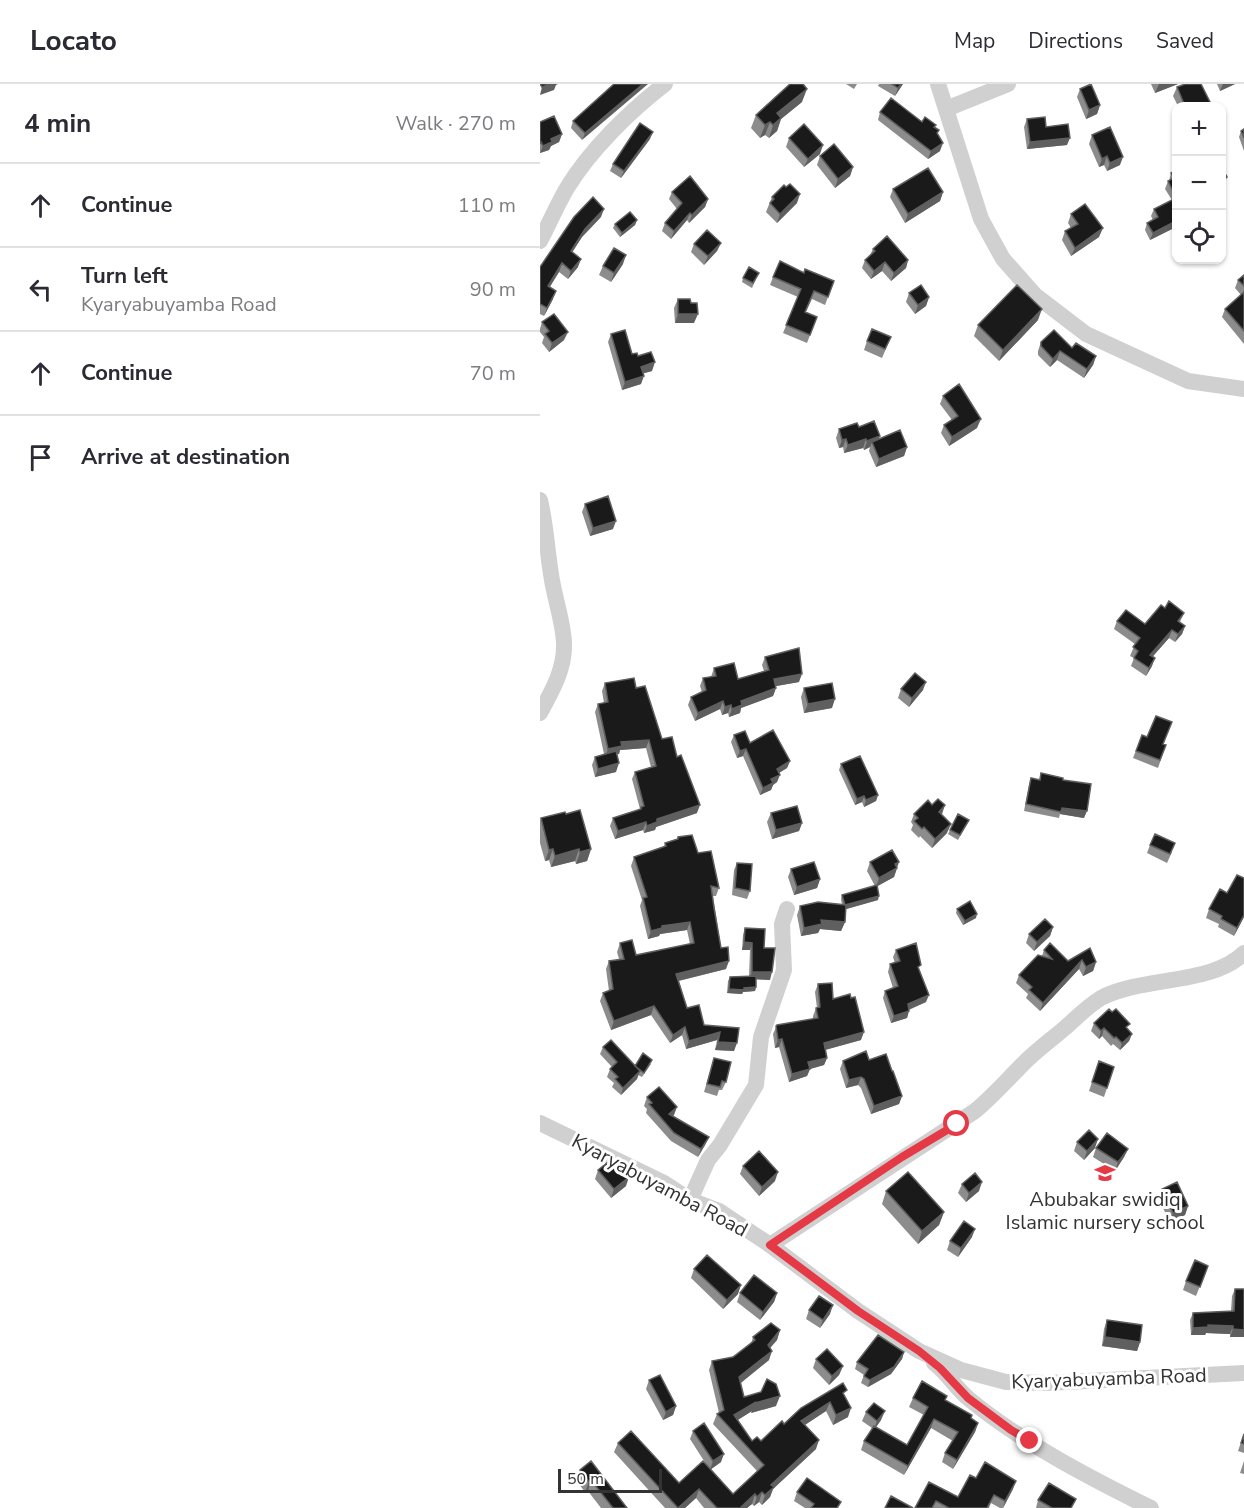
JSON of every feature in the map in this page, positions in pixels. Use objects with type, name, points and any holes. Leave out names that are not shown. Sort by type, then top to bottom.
[{"type":"street","points":[[540,241],[568,187],[593,155],[625,119],[665,84]]},
{"type":"street","points":[[938,84],[981,219],[1003,259],[1035,295],[1086,334],[1188,381],[1244,390]]},
{"type":"street","points":[[946,109],[1008,84]]},
{"type":"street","points":[[540,500],[564,644],[562,663],[556,683],[540,713]]},
{"type":"street","points":[[690,1200],[708,1160],[756,1085],[761,1037],[784,970],[782,924],[787,909]]},
{"type":"street","points":[[770,1245],[975,1111],[992,1097],[1022,1064],[1100,999],[1134,986],[1213,970],[1239,958],[1244,953]]},
{"type":"street","name":"Kyaryabuyamba Road","points":[[540,1123],[664,1183],[690,1200],[719,1211],[770,1245],[858,1311],[919,1351],[961,1370],[1006,1382],[1047,1383],[1244,1373]]},
{"type":"street","points":[[919,1351],[940,1368],[968,1398],[1011,1430],[1107,1486],[1151,1508]]},
{"type":"building","points":[[614,84],[643,84],[585,133],[573,121]]},
{"type":"building","points":[[790,84],[803,84],[807,89],[777,113],[781,118],[773,125],[770,122],[765,125],[756,115]]},
{"type":"building","points":[[1091,84],[1100,105],[1089,110],[1080,89]]},
{"type":"building","points":[[1185,84],[1201,84],[1210,102],[1183,102],[1177,87]]},
{"type":"building","points":[[891,98],[922,122],[925,117],[936,125],[934,127],[939,130],[937,133],[943,143],[931,151],[880,112]]},
{"type":"building","points":[[554,116],[562,134],[543,146],[540,143],[540,122]]},
{"type":"building","points":[[1045,117],[1046,127],[1068,124],[1070,138],[1030,142],[1027,119]]},
{"type":"building","points":[[640,123],[653,132],[624,171],[613,164]]},
{"type":"building","points":[[804,124],[823,145],[808,159],[789,138]]},
{"type":"building","points":[[1110,127],[1123,157],[1110,163],[1107,156],[1102,159],[1092,135]]},
{"type":"building","points":[[834,144],[853,167],[838,179],[820,156]]},
{"type":"building","points":[[928,168],[943,192],[908,214],[893,189]]},
{"type":"building","points":[[690,176],[708,199],[692,215],[690,213],[674,231],[665,223],[682,203],[672,192]]},
{"type":"building","points":[[790,184],[800,194],[780,214],[770,203],[774,199],[772,197],[784,185],[786,187]]},
{"type":"building","points":[[593,197],[604,209],[585,229],[571,251],[581,259],[571,271],[562,263],[548,286],[556,291],[547,308],[540,304],[540,267],[574,217]]},
{"type":"building","points":[[1172,200],[1172,223],[1153,233],[1147,223],[1158,217],[1154,209]]},
{"type":"building","points":[[1085,204],[1103,228],[1075,248],[1065,231],[1078,224],[1071,214]]},
{"type":"building","points":[[630,212],[637,220],[622,233],[615,224]]},
{"type":"building","points":[[707,230],[721,243],[708,256],[694,244]]},
{"type":"building","points":[[887,236],[908,260],[894,273],[885,262],[874,271],[865,260]]},
{"type":"building","points":[[614,248],[626,255],[614,273],[603,266]]},
{"type":"building","points":[[780,261],[804,273],[805,269],[834,281],[828,297],[814,291],[805,312],[817,317],[810,335],[786,325],[801,289],[773,277]]},
{"type":"building","points":[[749,267],[759,273],[753,283],[743,278]]},
{"type":"building","points":[[1244,275],[1244,286],[1238,280]]},
{"type":"building","points":[[921,285],[929,297],[918,305],[909,293]]},
{"type":"building","points":[[1017,285],[1042,309],[1003,350],[978,325]]},
{"type":"building","points":[[1244,292],[1244,331],[1225,309]]},
{"type":"building","points":[[678,299],[690,299],[691,303],[697,303],[698,314],[678,314]]},
{"type":"building","points":[[554,314],[568,332],[552,343],[545,334],[549,331],[542,322]]},
{"type":"building","points":[[872,329],[891,337],[885,349],[867,341]]},
{"type":"building","points":[[625,330],[632,354],[637,353],[638,356],[651,352],[655,362],[641,367],[644,376],[625,382],[611,334]]},
{"type":"building","points":[[1054,330],[1072,348],[1076,343],[1096,356],[1087,369],[1060,351],[1053,359],[1041,346],[1041,342]]},
{"type":"building","points":[[959,384],[981,419],[952,437],[944,425],[958,416],[943,396]]},
{"type":"building","points":[[874,421],[880,436],[848,445],[846,439],[842,440],[839,429],[857,423],[859,427]]},
{"type":"building","points":[[900,430],[907,447],[879,459],[872,442]]},
{"type":"building","points":[[608,496],[616,521],[593,528],[585,504]]},
{"type":"building","points":[[1169,601],[1184,613],[1178,621],[1185,626],[1178,634],[1172,630],[1150,655],[1155,658],[1149,668],[1134,658],[1138,651],[1133,647],[1140,638],[1117,621],[1126,610],[1145,624],[1161,605],[1165,608]]},
{"type":"building","points":[[799,648],[802,674],[774,679],[776,688],[741,701],[742,705],[732,709],[731,705],[725,707],[723,701],[698,713],[691,697],[706,690],[703,678],[716,676],[714,668],[734,663],[738,679],[769,670],[765,657]]},
{"type":"building","points":[[915,673],[926,682],[912,698],[901,689]]},
{"type":"building","points":[[634,678],[636,688],[645,686],[662,739],[672,737],[677,757],[681,755],[700,805],[657,819],[657,822],[647,826],[646,822],[618,831],[613,818],[644,806],[635,772],[656,766],[649,740],[621,742],[622,746],[608,749],[598,704],[608,702],[605,683]]},
{"type":"building","points":[[832,683],[835,699],[808,704],[804,688]]},
{"type":"building","points":[[1156,716],[1172,722],[1163,744],[1166,745],[1160,760],[1136,751],[1142,735],[1147,737]]},
{"type":"building","points":[[773,730],[790,761],[777,769],[780,775],[771,779],[773,783],[763,788],[746,749],[740,751],[734,735],[745,731],[750,743]]},
{"type":"building","points":[[616,751],[619,763],[598,769],[595,757]]},
{"type":"building","points":[[860,756],[878,795],[866,800],[864,796],[857,799],[841,764]]},
{"type":"building","points":[[1041,773],[1063,778],[1063,780],[1091,784],[1087,811],[1062,808],[1061,812],[1026,804],[1031,778],[1040,780]]},
{"type":"building","points":[[938,799],[945,805],[939,812],[951,824],[935,839],[924,827],[922,829],[914,821],[918,818],[914,814],[928,800],[932,805]]},
{"type":"building","points":[[797,806],[802,823],[776,830],[771,813]]},
{"type":"building","points":[[580,810],[591,849],[580,852],[579,849],[555,856],[553,849],[549,850],[541,818]]},
{"type":"building","points":[[958,814],[969,820],[960,835],[950,830]]},
{"type":"building","points":[[1155,834],[1175,843],[1170,854],[1150,845]]},
{"type":"building","points":[[692,835],[698,853],[711,851],[719,888],[711,886],[714,908],[721,948],[728,947],[729,961],[676,974],[687,1008],[699,1005],[704,1025],[739,1028],[737,1043],[718,1042],[720,1032],[689,1041],[685,1027],[673,1035],[654,1006],[614,1021],[603,993],[613,989],[609,961],[624,959],[620,943],[632,940],[636,955],[694,943],[690,922],[662,926],[662,928],[651,931],[643,898],[647,897],[634,857],[666,846],[665,843],[678,839],[678,837]]},
{"type":"building","points":[[892,850],[899,862],[895,864],[897,868],[879,878],[870,862]]},
{"type":"building","points":[[814,862],[820,879],[797,887],[791,869]]},
{"type":"building","points":[[737,863],[752,864],[750,891],[735,888]]},
{"type":"building","points":[[1237,875],[1244,878],[1244,915],[1237,928],[1209,909],[1220,889],[1227,893]]},
{"type":"building","points":[[877,885],[879,896],[845,905],[842,895]]},
{"type":"building","points":[[970,901],[977,914],[965,921],[957,909]]},
{"type":"building","points":[[818,902],[846,905],[845,922],[821,920],[822,924],[804,928],[800,906]]},
{"type":"building","points":[[1045,919],[1053,927],[1037,942],[1029,934]]},
{"type":"building","points":[[745,928],[765,929],[764,948],[775,948],[772,972],[752,972],[752,943],[744,942]]},
{"type":"building","points":[[916,943],[921,965],[918,967],[929,995],[908,1004],[909,1011],[894,1016],[885,991],[898,986],[890,964],[900,961],[896,950]]},
{"type":"building","points":[[1050,943],[1068,961],[1090,948],[1096,962],[1086,967],[1082,960],[1043,1003],[1029,990],[1032,987],[1019,975],[1038,955],[1052,959],[1044,950]]},
{"type":"building","points":[[756,976],[756,987],[744,988],[744,990],[729,989],[730,977]]},
{"type":"building","points":[[832,983],[833,999],[850,994],[851,998],[855,997],[864,1032],[824,1043],[827,1058],[808,1062],[810,1069],[792,1074],[782,1039],[778,1040],[776,1026],[818,1018],[816,1008],[820,1007],[818,984]]},
{"type":"building","points":[[1109,1009],[1112,1012],[1116,1009],[1130,1024],[1126,1027],[1132,1034],[1122,1043],[1104,1028],[1101,1031],[1094,1023]]},
{"type":"building","points":[[611,1040],[640,1071],[623,1088],[615,1079],[618,1077],[610,1069],[617,1062],[603,1047]]},
{"type":"building","points":[[866,1051],[869,1060],[886,1054],[902,1096],[874,1106],[864,1079],[861,1077],[849,1080],[843,1061]]},
{"type":"building","points":[[643,1053],[652,1060],[644,1073],[635,1066]]},
{"type":"building","points":[[714,1058],[731,1062],[726,1082],[722,1081],[720,1087],[707,1084]]},
{"type":"building","points":[[1099,1061],[1114,1067],[1107,1088],[1092,1082]]},
{"type":"building","points":[[659,1087],[677,1107],[669,1114],[709,1137],[701,1149],[674,1133],[649,1104],[652,1103],[647,1097]]},
{"type":"building","points":[[1089,1130],[1098,1139],[1087,1151],[1077,1142]]},
{"type":"building","points":[[1107,1133],[1128,1149],[1118,1162],[1096,1148]]},
{"type":"building","points":[[759,1151],[778,1172],[762,1187],[743,1166]]},
{"type":"building","points":[[612,1159],[629,1177],[614,1189],[598,1170]]},
{"type":"building","points":[[908,1172],[944,1212],[922,1231],[886,1191]]},
{"type":"building","points":[[975,1173],[982,1182],[969,1193],[962,1184]]},
{"type":"building","points":[[1177,1182],[1188,1206],[1173,1213],[1162,1189]]},
{"type":"building","points":[[964,1221],[975,1229],[961,1248],[950,1241]]},
{"type":"building","points":[[707,1255],[741,1285],[727,1300],[694,1269]]},
{"type":"building","points":[[1195,1260],[1208,1266],[1200,1287],[1186,1281]]},
{"type":"building","points":[[754,1275],[777,1293],[763,1312],[740,1293]]},
{"type":"building","points":[[1235,1289],[1244,1289],[1244,1330],[1233,1329],[1233,1326],[1208,1325],[1208,1327],[1193,1328],[1193,1313],[1234,1311]]},
{"type":"building","points":[[819,1296],[833,1305],[823,1320],[809,1310]]},
{"type":"building","points":[[1107,1320],[1142,1325],[1140,1342],[1105,1337]]},
{"type":"building","points":[[771,1323],[780,1330],[768,1345],[772,1351],[739,1377],[744,1397],[761,1392],[767,1379],[776,1384],[780,1396],[756,1402],[734,1415],[752,1441],[757,1437],[761,1441],[782,1421],[784,1424],[801,1408],[843,1383],[847,1390],[843,1393],[851,1408],[836,1415],[830,1402],[801,1421],[819,1440],[771,1485],[774,1487],[765,1495],[762,1492],[757,1497],[755,1494],[740,1508],[717,1508],[699,1489],[678,1508],[618,1443],[631,1431],[679,1483],[703,1461],[733,1494],[764,1465],[717,1414],[724,1410],[712,1361],[733,1357],[755,1340],[753,1337]]},
{"type":"building","points":[[878,1335],[904,1352],[894,1367],[870,1380],[864,1376],[868,1369],[857,1362]]},
{"type":"building","points":[[827,1349],[843,1366],[832,1376],[816,1359]]},
{"type":"building","points":[[660,1375],[676,1406],[666,1412],[649,1380]]},
{"type":"building","points":[[922,1381],[947,1396],[945,1400],[972,1415],[971,1418],[978,1423],[957,1460],[945,1453],[958,1432],[934,1419],[908,1466],[864,1441],[874,1426],[907,1445],[928,1407],[913,1398]]},
{"type":"building","points":[[874,1403],[885,1411],[877,1421],[866,1412]]},
{"type":"building","points":[[704,1423],[724,1454],[713,1461],[693,1431]]},
{"type":"building","points":[[591,1461],[627,1508],[613,1508],[591,1480],[589,1482],[580,1470]]},
{"type":"building","points":[[985,1462],[1016,1481],[1005,1501],[994,1495],[987,1508],[949,1508],[936,1501],[932,1508],[915,1508],[929,1482],[958,1497],[970,1475],[976,1478]]},
{"type":"building","points":[[807,1478],[841,1502],[837,1508],[811,1508],[814,1504],[797,1492]]},
{"type":"building","points":[[1049,1483],[1076,1499],[1071,1508],[1052,1508],[1038,1500]]},
{"type":"building","points":[[891,1496],[913,1508],[885,1508]]},
{"type":"place","name":"Abubakar swidiq Islamic nursery school","points":[[1105,1173]]},
{"type":"route","points":[[957,1124],[902,1157],[770,1245],[858,1311],[919,1351],[940,1368],[968,1398],[1030,1441]]}]
